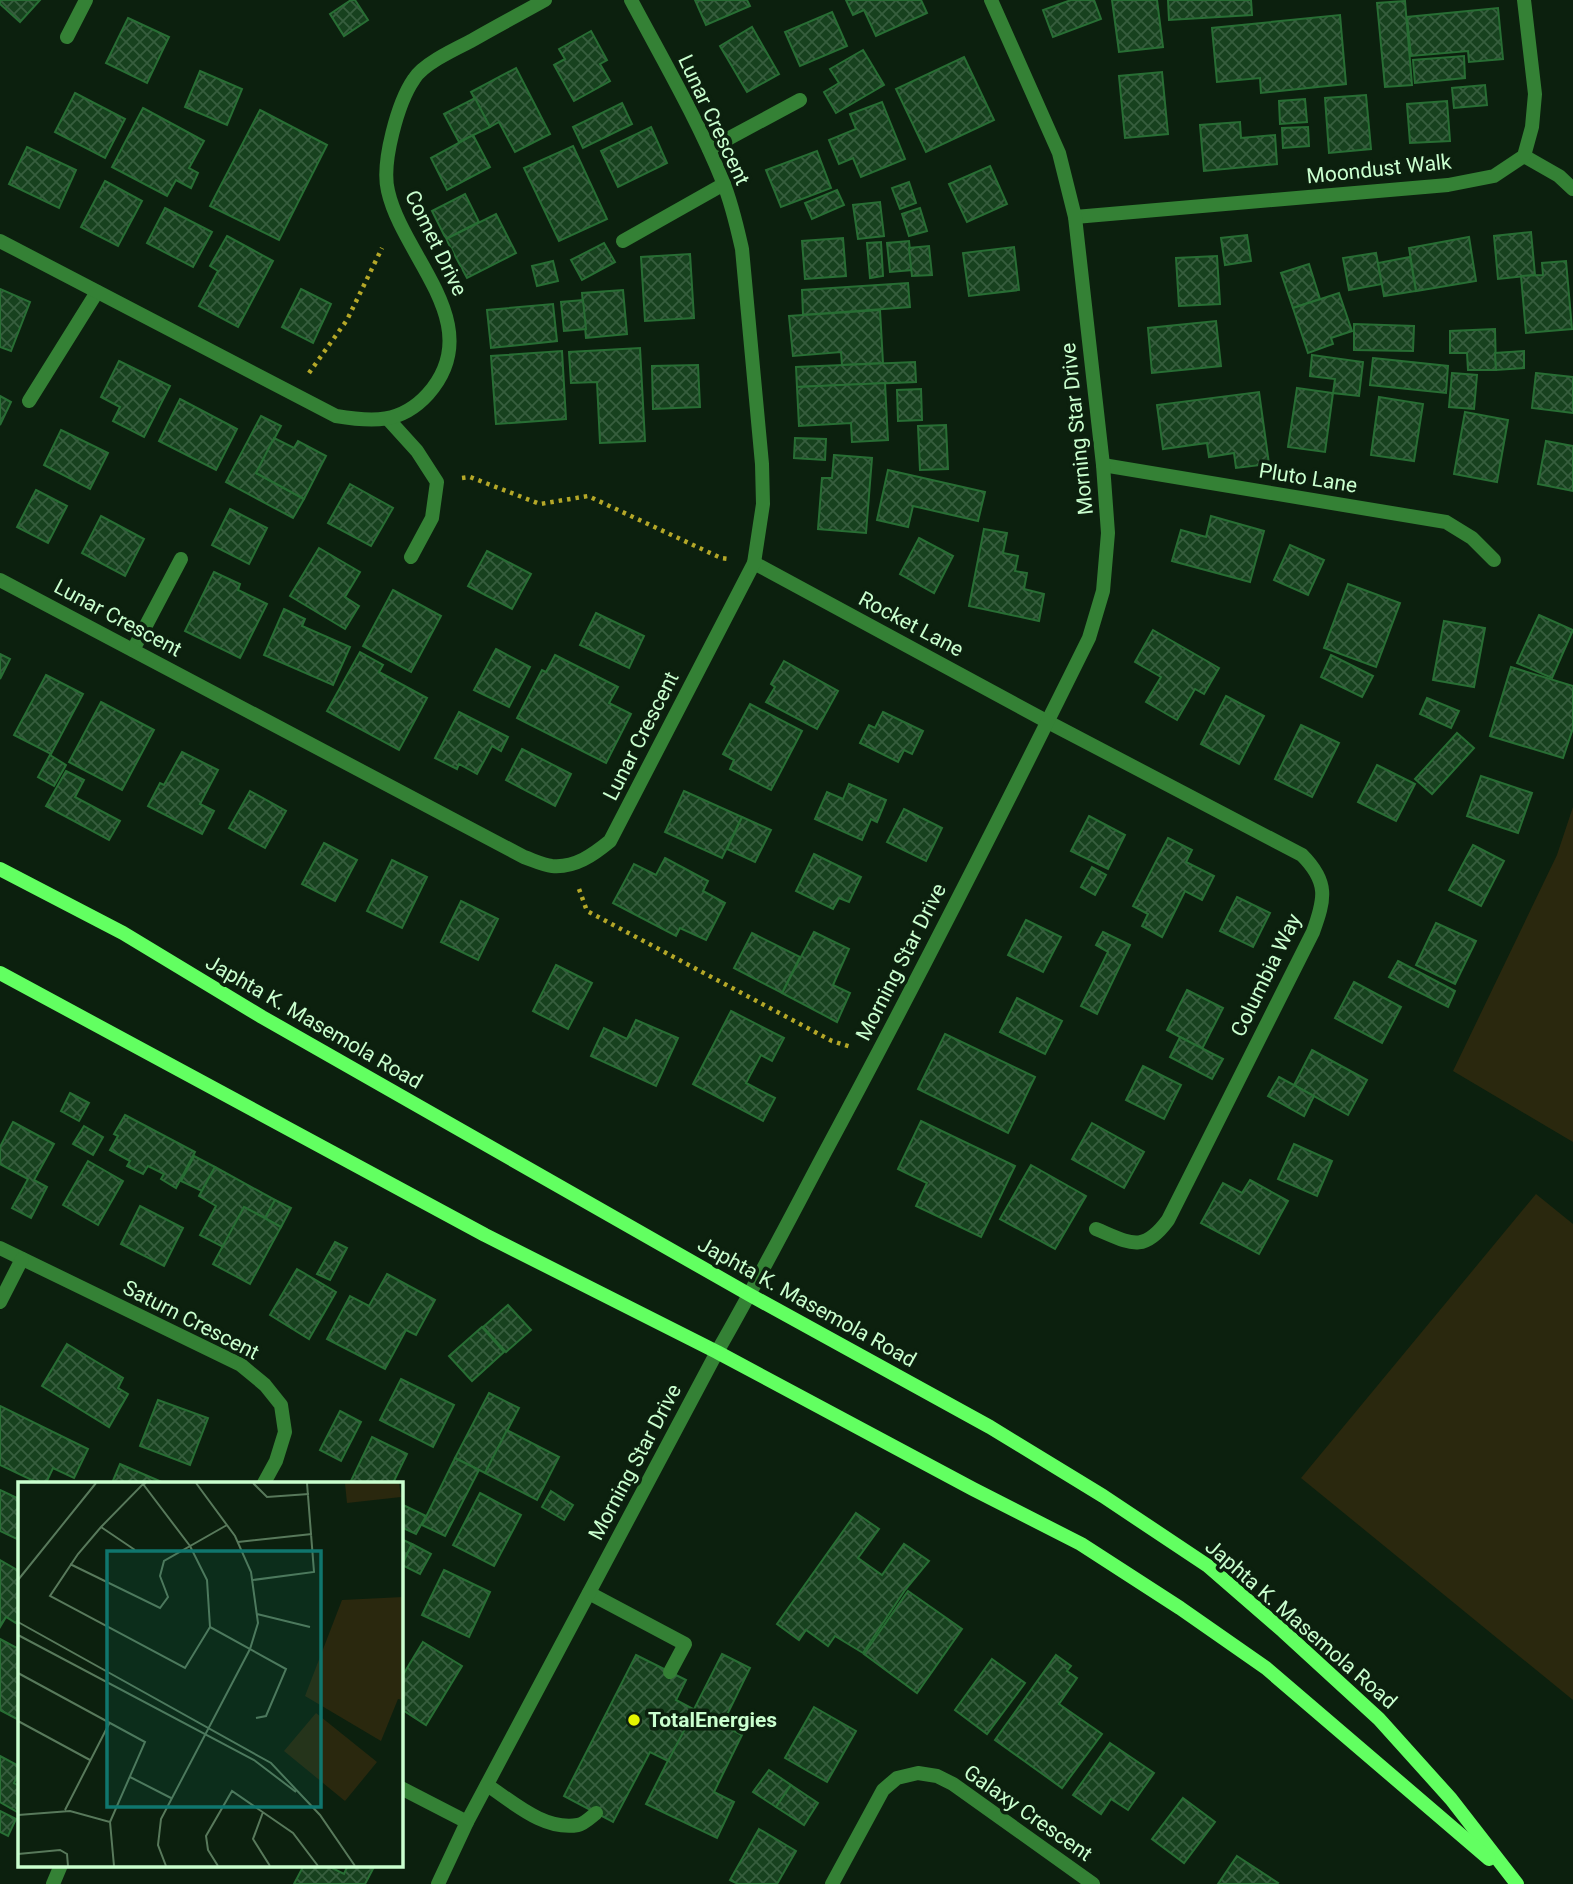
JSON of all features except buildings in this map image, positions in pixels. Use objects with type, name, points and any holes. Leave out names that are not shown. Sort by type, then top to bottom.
[{"type":"main road","name":"Japhta K. Masemola Road","points":[[0,869],[123,933],[262,1017],[750,1295],[990,1427],[1103,1496],[1208,1566],[1380,1719],[1451,1798],[1514,1881]]},
{"type":"main road","name":"Japhta K. Masemola Road","points":[[0,973],[485,1235],[717,1352],[1081,1544],[1266,1668],[1514,1881]]},
{"type":"street","points":[[67,37],[86,0]]},
{"type":"street","name":"Comet Drive","points":[[0,241],[336,416],[363,421],[388,419],[418,405],[435,386],[447,360],[450,338],[446,312],[397,218],[387,188],[387,160],[401,104],[415,76],[440,58],[545,0]]},
{"type":"street","name":"Lunar Crescent","points":[[0,580],[524,857],[551,866],[571,865],[593,855],[610,841],[754,563],[763,504],[762,464],[742,249],[735,217],[709,149],[631,0]]},
{"type":"street","name":"Morning Star Drive","points":[[438,1884],[467,1822],[876,1057],[1089,638],[1103,591],[1108,533],[1103,465],[1075,217],[1059,153],[991,0]]},
{"type":"street","points":[[1524,0],[1535,94],[1532,127],[1524,156],[1559,176],[1573,189]]},
{"type":"street","points":[[709,149],[800,100]]},
{"type":"street","name":"Moondust Walk","points":[[1075,217],[1448,185],[1494,176],[1524,156]]},
{"type":"street","points":[[623,241],[724,184]]},
{"type":"street","points":[[29,401],[97,292]]},
{"type":"street","points":[[388,419],[417,451],[437,482],[432,518],[411,557]]},
{"type":"street","name":"Pluto Lane","points":[[1103,465],[1446,522],[1472,538],[1494,560]]},
{"type":"street","points":[[133,650],[181,559]]},
{"type":"street","name":"Rocket Lane","points":[[754,563],[1048,722]]},
{"type":"street","name":"Columbia Way","points":[[1048,722],[1302,855],[1315,868],[1322,887],[1321,909],[1313,932],[1168,1220],[1158,1234],[1147,1242],[1130,1243],[1096,1229]]},
{"type":"street","name":"Saturn Crescent","points":[[0,1248],[241,1365],[265,1384],[281,1405],[285,1432],[276,1461],[265,1482]]},
{"type":"street","points":[[0,1301],[22,1259]]},
{"type":"street","points":[[589,1593],[685,1644],[670,1672]]},
{"type":"street","name":"Galaxy Crescent","points":[[832,1884],[883,1790],[897,1778],[918,1773],[937,1776],[953,1784],[1093,1884]]},
{"type":"street","points":[[487,1785],[541,1821],[562,1826],[580,1825],[596,1813]]},
{"type":"street","points":[[402,1789],[467,1822]]},
{"type":"street","points":[[52,1884],[60,1867]]},
{"type":"path","points":[[295,394],[347,320],[397,218]]},
{"type":"path","points":[[470,477],[540,504],[588,496],[721,558]]},
{"type":"path","points":[[571,865],[587,911],[832,1041],[876,1057]]},
{"type":"shaded area","points":[[1573,807],[1573,1142],[1453,1071],[1557,855]]},
{"type":"shaded area","points":[[1536,1194],[1573,1224],[1573,1700],[1301,1478]]},
{"type":"place","name":"TotalEnergies","points":[[634,1720]]}]
